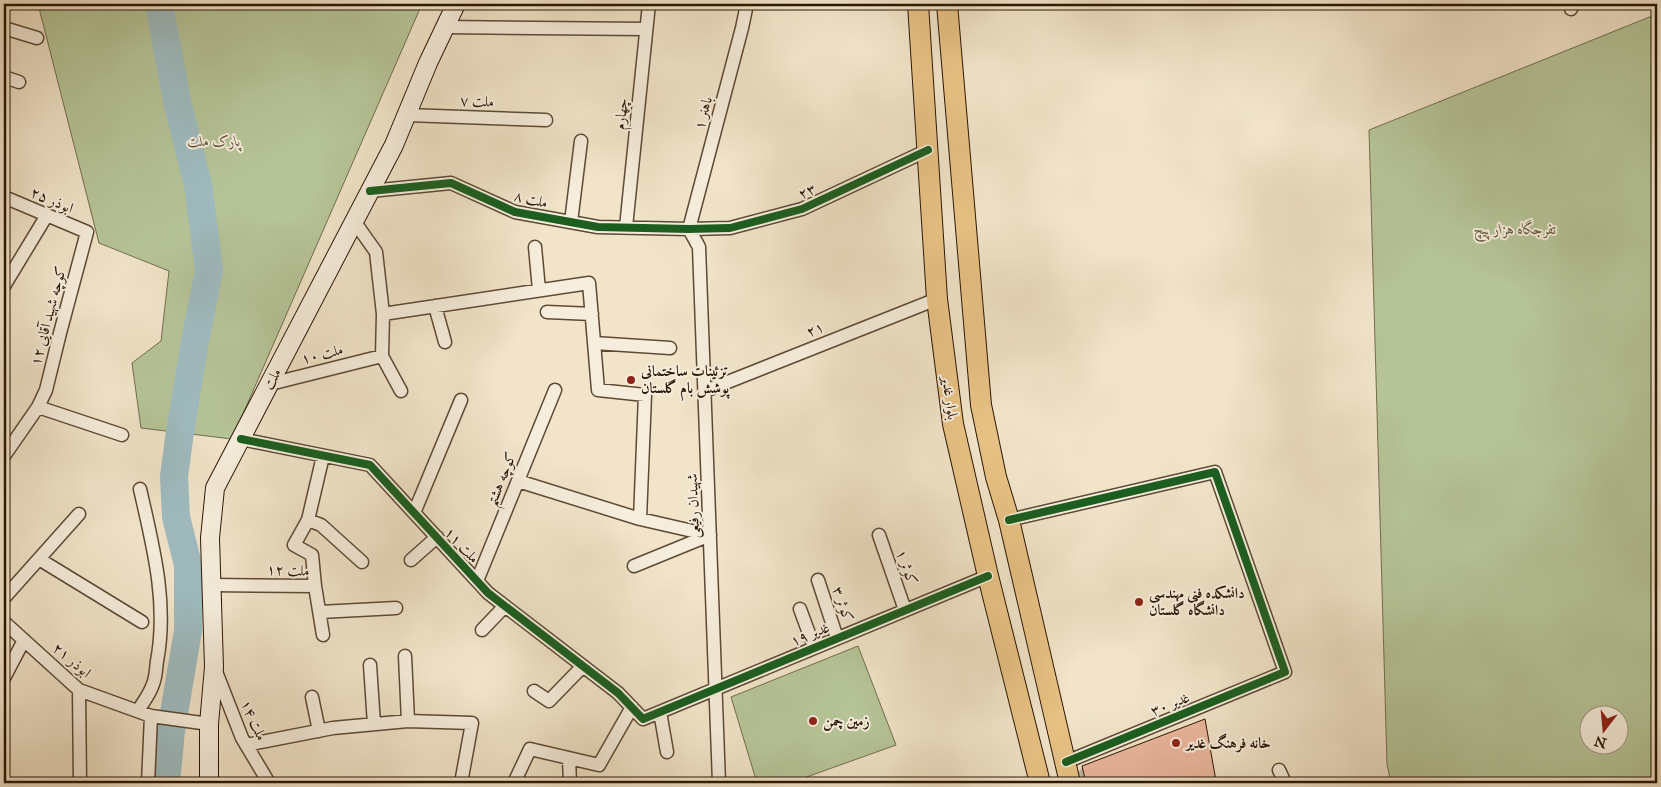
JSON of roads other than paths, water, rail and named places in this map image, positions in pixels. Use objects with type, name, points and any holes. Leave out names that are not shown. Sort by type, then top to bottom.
[{"type":"main road","name":"ملت","points":[[209,783],[209,724],[214,667],[210,538],[215,488],[394,145],[456,4]]},
{"type":"main road","name":"بلوار غدیر","points":[[918,4],[936,298],[954,424],[988,576],[1040,783]]},
{"type":"main road","name":"بلوار غدیر","points":[[947,4],[981,405],[996,477],[1009,520],[1070,783]]},
{"type":"street","name":"چهارم","points":[[626,227],[649,4]]},
{"type":"street","name":"باهنر ۱","points":[[689,229],[747,4]]},
{"type":"street","points":[[445,27],[646,29]]},
{"type":"street","points":[[4,28],[37,38]]},
{"type":"street","points":[[4,77],[19,82]]},
{"type":"street","name":"۷ ملت","points":[[407,115],[546,120]]},
{"type":"street","points":[[571,222],[581,141]]},
{"type":"street","name":"۲۳","points":[[689,229],[730,228],[802,209],[928,150]]},
{"type":"street","name":"۸ ملت","points":[[370,191],[451,183],[515,212],[598,227],[689,229]]},
{"type":"street","name":"ابوذر ۲۵","points":[[4,197],[87,232]]},
{"type":"street","points":[[4,286],[47,215]]},
{"type":"street","points":[[354,221],[376,252],[383,314],[382,356],[401,391]]},
{"type":"street","name":"شهیدان رفیعی","points":[[689,229],[699,247],[719,783]]},
{"type":"street","name":"کوچه شهید آقایی ۱۲","points":[[4,456],[38,406],[46,390],[87,232]]},
{"type":"street","points":[[535,248],[539,290]]},
{"type":"street","points":[[383,314],[589,283],[598,390],[645,395],[640,519]]},
{"type":"street","name":"۲۱","points":[[705,390],[936,298]]},
{"type":"street","points":[[435,306],[445,342]]},
{"type":"street","points":[[547,312],[592,314]]},
{"type":"street","points":[[594,343],[670,348]]},
{"type":"street","name":"ملت ۱۰","points":[[270,384],[382,356]]},
{"type":"street","name":"کوچه هشتم","points":[[477,581],[555,390]]},
{"type":"street","points":[[414,513],[460,400]]},
{"type":"street","points":[[38,406],[122,435]]},
{"type":"street","name":"۱۱ ملت","points":[[241,439],[370,465],[488,593],[618,693],[644,719]]},
{"type":"street","points":[[315,586],[312,554],[294,546],[308,520],[323,456]]},
{"type":"street","name":"غدیر ۳۰","points":[[1009,520],[1215,472],[1285,672],[1066,762]]},
{"type":"street","points":[[518,482],[640,519],[710,535]]},
{"type":"street","points":[[138,711],[154,684],[162,628],[156,566],[140,489]]},
{"type":"street","points":[[4,598],[79,514]]},
{"type":"street","points":[[308,520],[321,525],[362,562]]},
{"type":"street","points":[[634,566],[710,535]]},
{"type":"street","name":"۱ کوثر","points":[[879,535],[905,610]]},
{"type":"street","points":[[411,560],[436,537]]},
{"type":"street","points":[[39,559],[142,622]]},
{"type":"street","name":"۱۹ غدیر","points":[[644,719],[988,576]]},
{"type":"street","name":"۳ کوثر","points":[[818,580],[837,638]]},
{"type":"street","name":"۱۲ ملت","points":[[211,585],[315,586],[323,635]]},
{"type":"street","points":[[482,630],[505,606]]},
{"type":"street","points":[[320,612],[396,608]]},
{"type":"street","points":[[800,609],[814,647]]},
{"type":"street","name":"۲۱ ابوذر","points":[[4,622],[79,690],[154,716],[209,724]]},
{"type":"street","points":[[4,678],[24,640]]},
{"type":"street","points":[[405,656],[408,721]]},
{"type":"street","points":[[370,665],[374,724]]},
{"type":"street","points":[[534,691],[549,701],[583,666]]},
{"type":"street","name":"۱۴ ملت","points":[[214,667],[242,738],[269,783]]},
{"type":"street","points":[[79,690],[80,783]]},
{"type":"street","points":[[312,697],[319,731]]},
{"type":"street","points":[[514,783],[530,749],[599,764],[632,707]]},
{"type":"street","points":[[660,712],[667,752]]},
{"type":"street","points":[[148,783],[154,716]]},
{"type":"street","points":[[246,745],[333,728],[374,724],[408,721],[472,723],[461,783],[464,783]]},
{"type":"street","points":[[569,758],[570,783]]},
{"type":"street","points":[[1279,770],[1285,783]]},
{"type":"waterway","points":[[159,4],[177,101],[198,185],[209,270],[195,341],[174,476],[176,517],[188,565],[188,631],[171,731],[166,783]]},
{"type":"place","name":"تزئینات ساختمانی پوشش بام گلستان","points":[[631,380]]},
{"type":"place","name":"دانشکده فنی مهندسی دانشگاه گلستان","points":[[1139,602]]},
{"type":"place","name":"زمین چمن","points":[[813,721]]},
{"type":"place","name":"خانه فرهنگ غدیر","points":[[1176,743]]},
{"type":"park label","name":"پارک ملت","points":[[214,141]]},
{"type":"park label","name":"تفرجگاه هزار پیچ","points":[[1515,229]]}]
